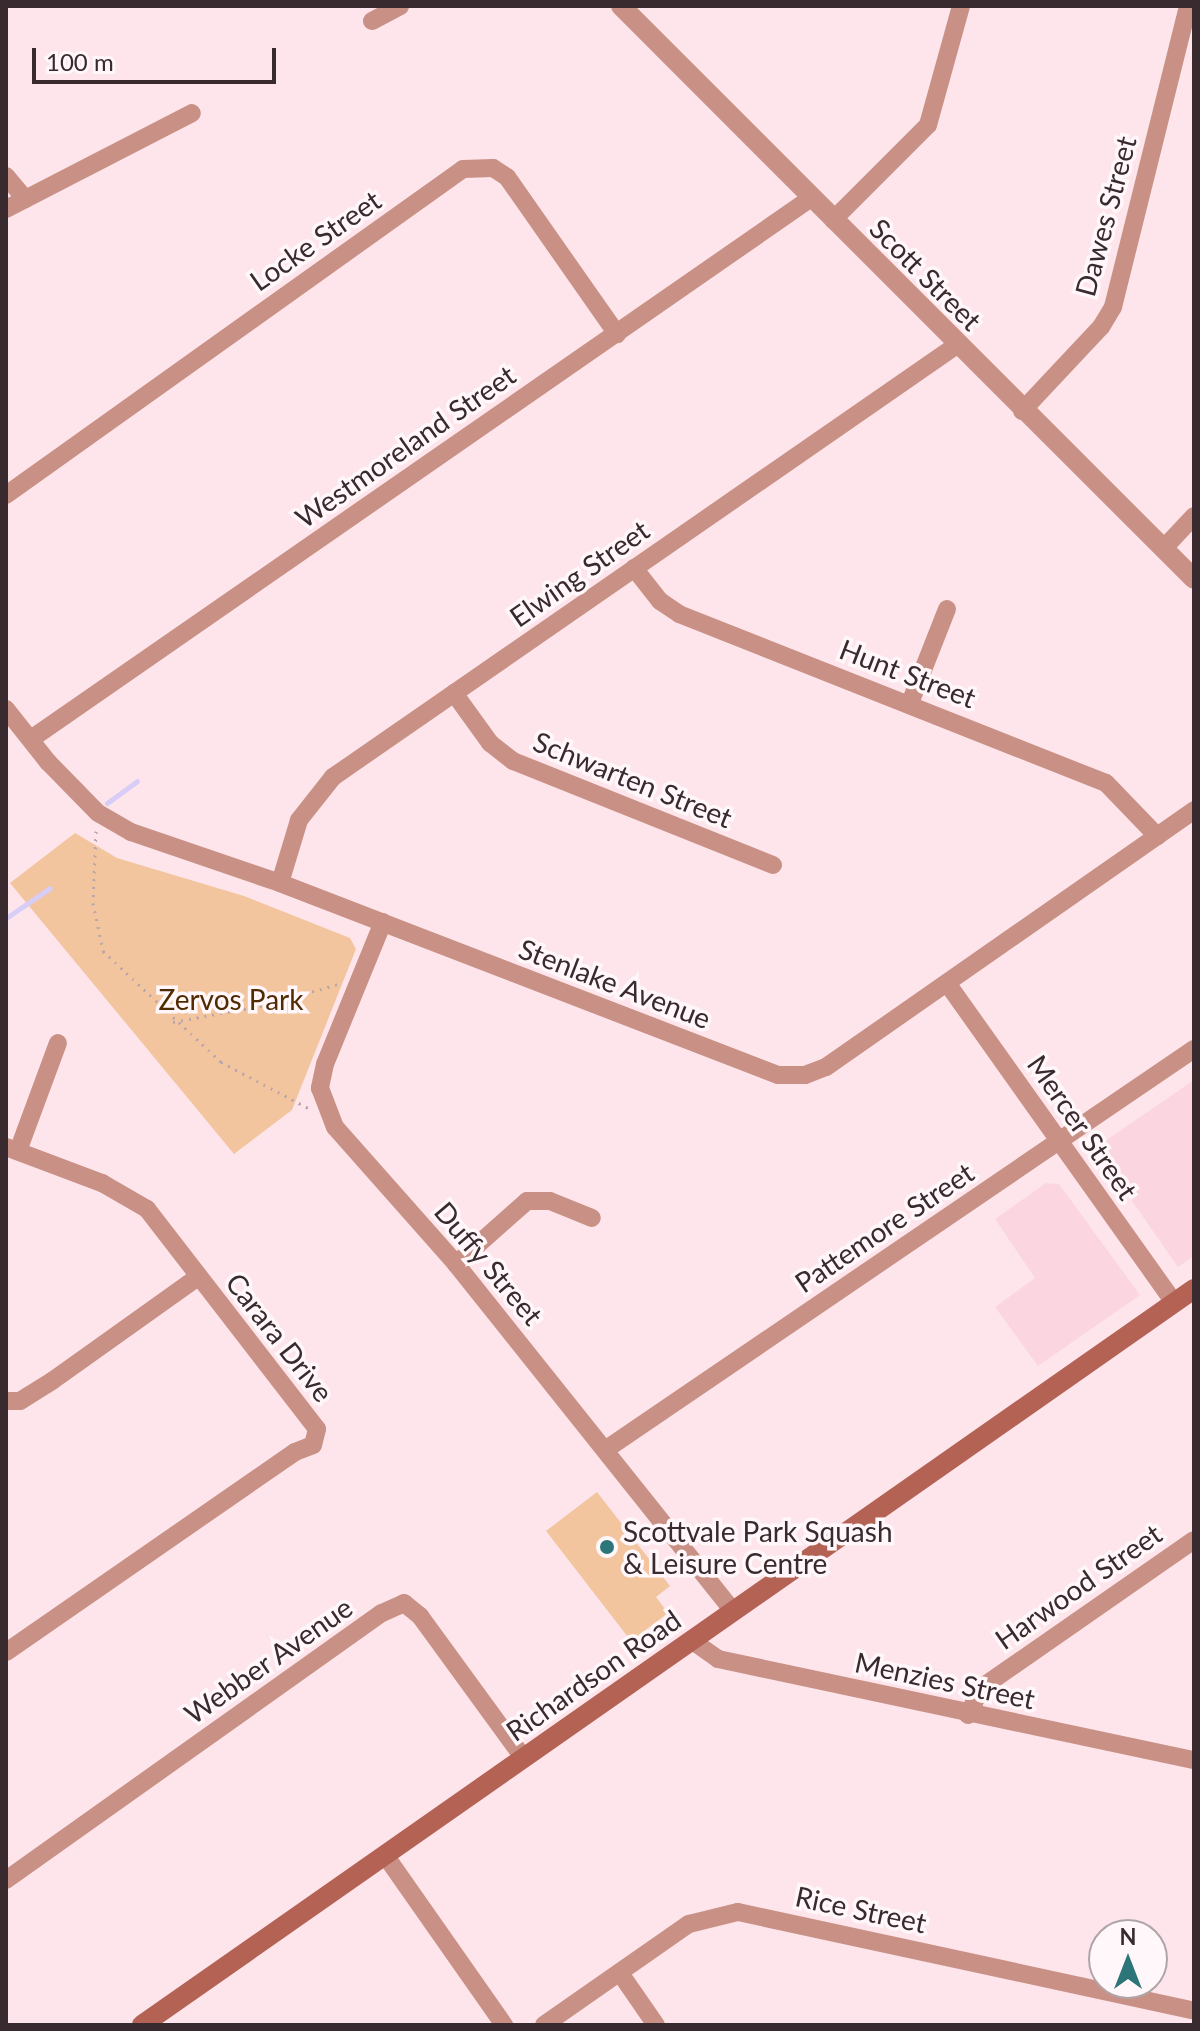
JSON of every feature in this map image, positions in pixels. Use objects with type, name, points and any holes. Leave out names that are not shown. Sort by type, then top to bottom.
[{"type":"main road","name":"Richardson Road","points":[[142,2025],[1194,1289]]},
{"type":"street","points":[[372,21],[400,6]]},
{"type":"street","name":"Scott Street","points":[[621,6],[1022,411],[1194,579]]},
{"type":"street","points":[[833,220],[928,125],[961,6]]},
{"type":"street","name":"Dawes Street","points":[[1022,411],[1101,327],[1113,307],[1188,6]]},
{"type":"street","points":[[6,209],[192,113]]},
{"type":"street","name":"Locke Street","points":[[6,495],[463,169],[493,168],[507,177],[617,334]]},
{"type":"street","points":[[6,176],[25,199]]},
{"type":"street","name":"Westmoreland Street","points":[[31,739],[811,198]]},
{"type":"street","name":"Elwing Street","points":[[280,883],[299,820],[319,791],[454,693],[957,345]]},
{"type":"street","points":[[1164,548],[1194,516]]},
{"type":"street","name":"Hunt Street","points":[[634,568],[660,601],[679,614],[1106,783],[1157,836]]},
{"type":"street","points":[[910,703],[947,609]]},
{"type":"street","name":"Schwarten Street","points":[[454,693],[490,743],[513,761],[773,865]]},
{"type":"street","name":"Stenlake Avenue","points":[[6,709],[98,813],[131,832],[280,883],[778,1075],[805,1075],[826,1067],[1194,810]]},
{"type":"street","points":[[326,1109],[320,1088],[325,1064],[383,922]]},
{"type":"street","name":"Mercer Street","points":[[947,983],[1174,1303]]},
{"type":"street","points":[[12,1149],[58,1043]]},
{"type":"street","name":"Pattemore Street","points":[[605,1450],[1194,1049]]},
{"type":"street","name":"Duffy Street","points":[[326,1109],[335,1127],[456,1264],[733,1611]]},
{"type":"street","name":"Carara Drive","points":[[6,1652],[269,1469],[313,1445],[317,1429],[297,1398],[133,1197],[12,1149]]},
{"type":"street","points":[[456,1264],[527,1201],[550,1201],[592,1218]]},
{"type":"street","points":[[6,1401],[20,1401],[52,1381],[198,1277]]},
{"type":"street","name":"Harwood Street","points":[[968,1715],[981,1688],[1194,1540]]},
{"type":"street","name":"Webber Avenue","points":[[6,1880],[382,1613],[404,1603],[420,1616],[523,1757]]},
{"type":"street","name":"Menzies Street","points":[[691,1640],[718,1659],[968,1715],[1194,1760]]},
{"type":"street","points":[[385,1855],[504,2025]]},
{"type":"street","name":"Rice Street","points":[[544,2025],[701,1917],[738,1912],[1194,2011]]},
{"type":"street","points":[[620,1973],[656,2025]]},
{"type":"path","points":[[98,813],[93,903],[103,951],[173,1022],[221,1062],[307,1109],[326,1109]]},
{"type":"path","points":[[173,1022],[266,1005],[360,979]]},
{"type":"shaded area","points":[[1194,1080],[1194,1256],[1178,1267],[1095,1148]]},
{"type":"shaded area","points":[[1046,1183],[1059,1184],[1140,1295],[1038,1366],[995,1307],[1035,1278],[995,1219]]},
{"type":"green space","name":"Zervos Park","points":[[75,833],[117,858],[244,896],[350,938],[356,949],[292,1110],[234,1154],[10,883]]},
{"type":"green space","points":[[597,1492],[670,1586],[656,1597],[668,1613],[631,1641],[546,1531]]},
{"type":"waterway","points":[[107,803],[137,781]]},
{"type":"waterway","points":[[6,918],[50,888]]},
{"type":"place","name":"Scottvale Park Squash & Leisure Centre","points":[[607,1547]]}]
